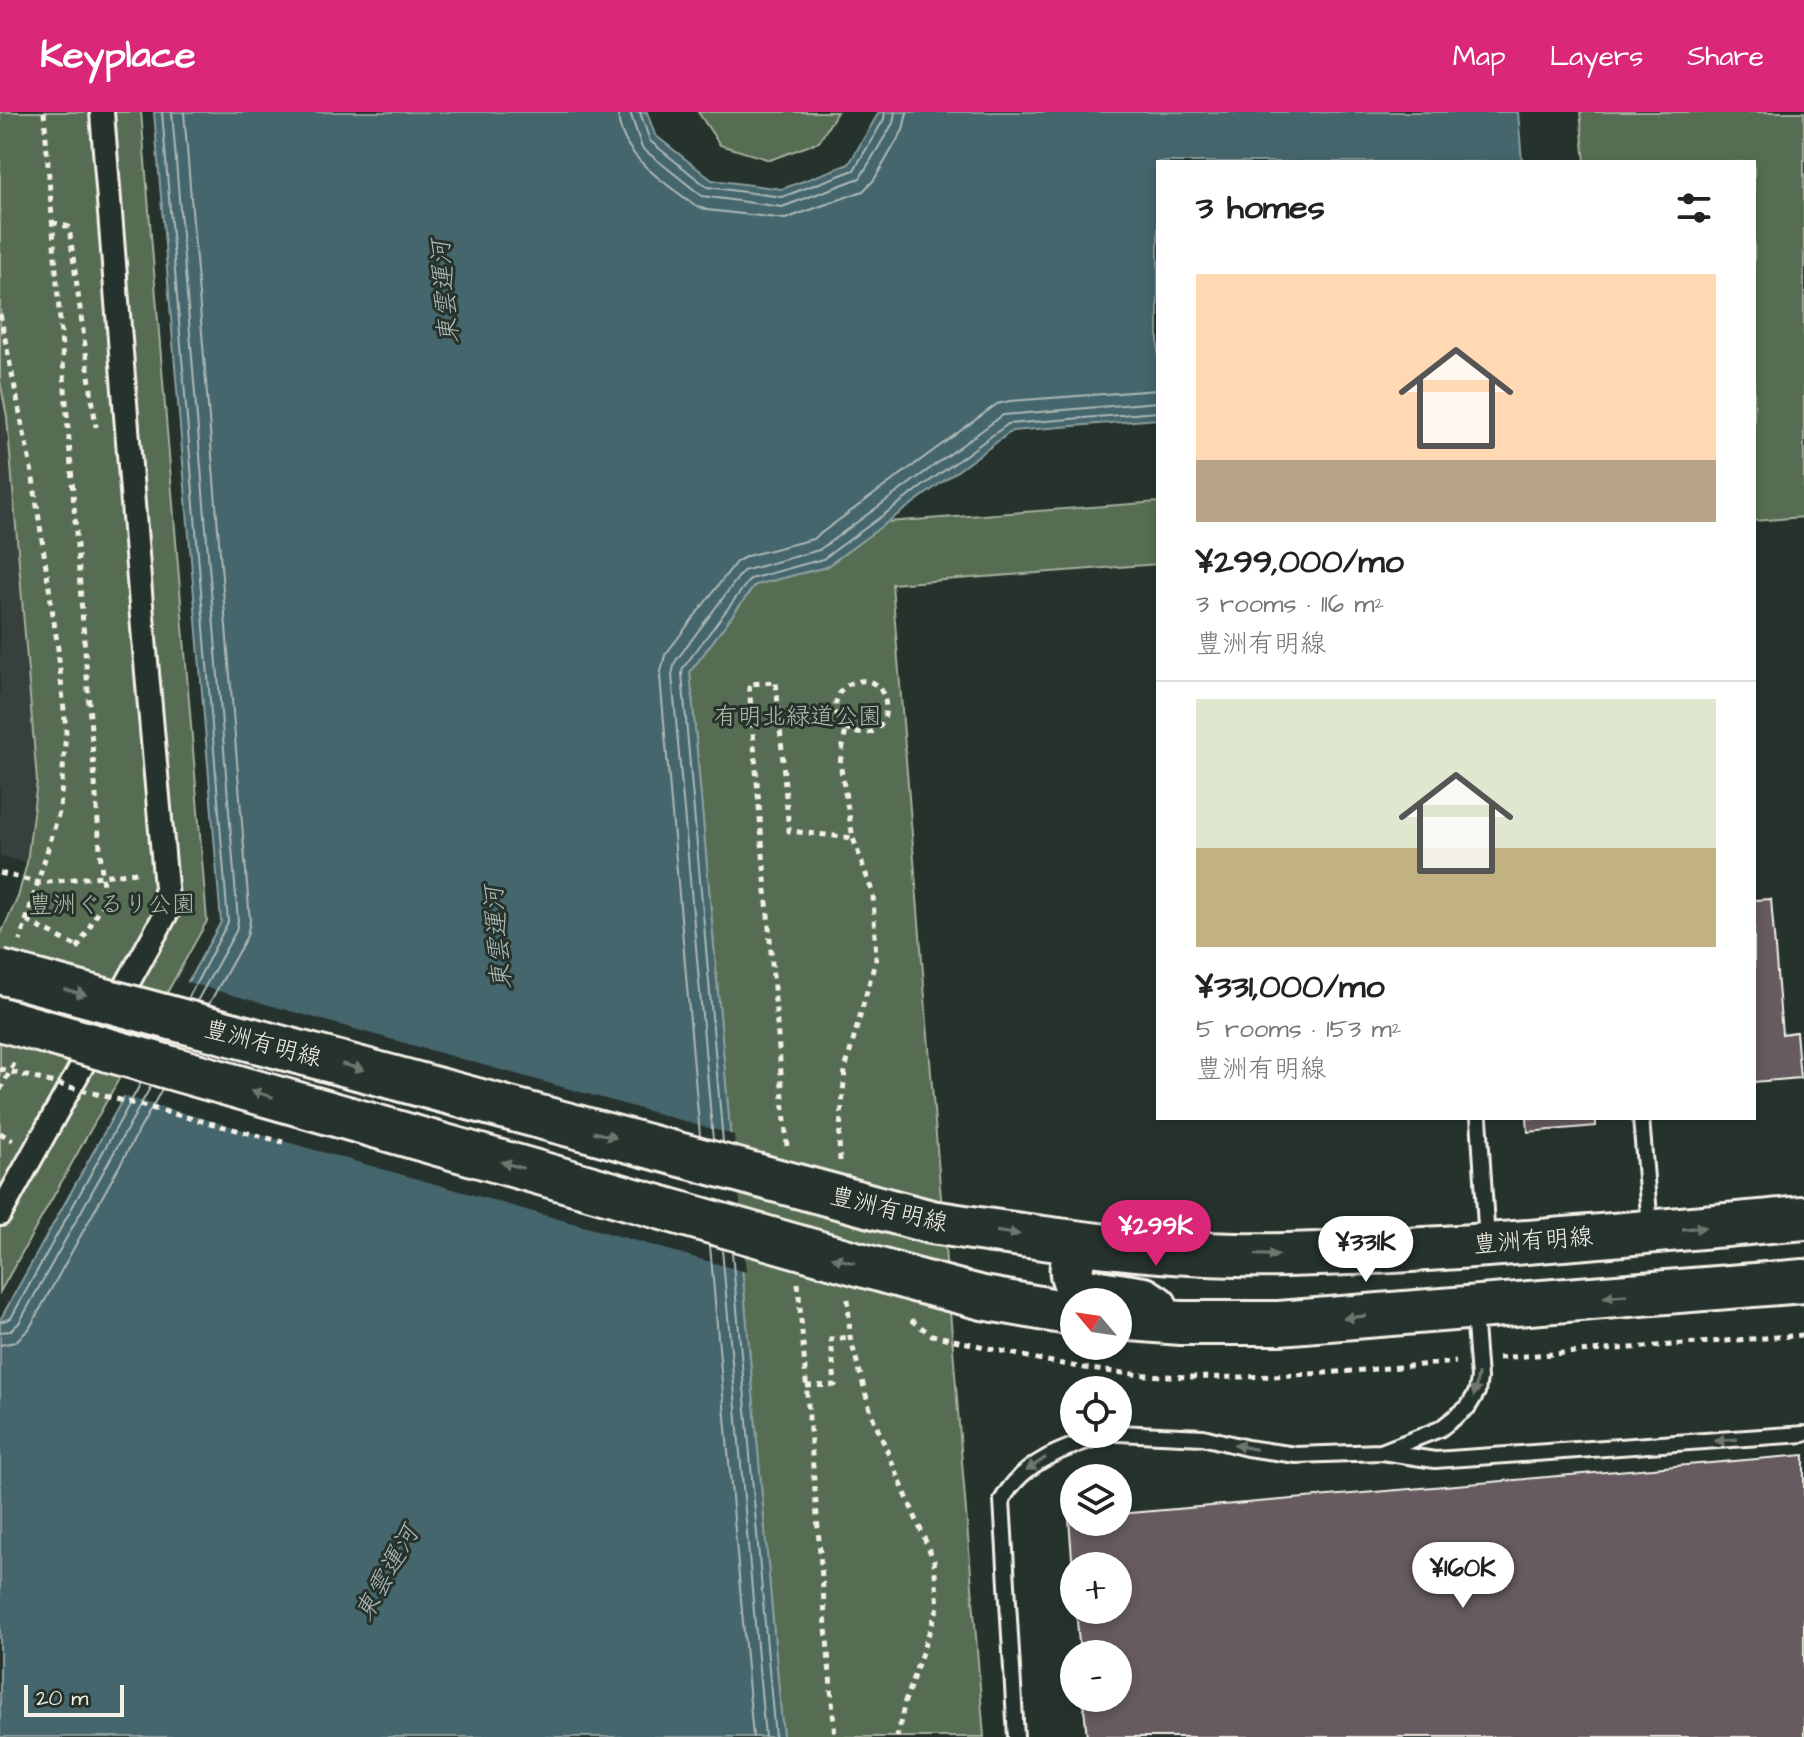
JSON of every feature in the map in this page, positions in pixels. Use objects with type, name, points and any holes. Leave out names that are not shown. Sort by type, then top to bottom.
[{"type":"main road","name":"豊洲有明線","points":[[0,972],[931,1222],[1080,1244],[1181,1252],[1284,1255],[1487,1244],[1804,1218]]},
{"type":"main road","name":"豊洲有明線","points":[[0,1019],[918,1281],[983,1298],[1060,1312]]},
{"type":"main road","points":[[1080,1244],[1071,1267],[1071,1277],[1080,1289],[1144,1299],[1181,1323]]},
{"type":"main road","points":[[1132,1319],[1181,1323],[1279,1323],[1804,1281]]},
{"type":"street","points":[[0,1214],[168,910],[102,112]]},
{"type":"lane","points":[[1479,1120],[1487,1244]]},
{"type":"lane","points":[[1641,1120],[1650,1231]]},
{"type":"lane","points":[[1381,1452],[1440,1429],[1468,1407],[1477,1392],[1479,1378],[1474,1307]]},
{"type":"lane","points":[[1132,1434],[1203,1437],[1247,1448],[1296,1455],[1381,1452],[1435,1460],[1804,1434]]},
{"type":"lane","points":[[1016,1737],[1002,1500],[1028,1468],[1067,1448]]},
{"type":"path","points":[[44,112],[104,901],[71,960]]},
{"type":"path","points":[[52,222],[69,227],[97,431]]},
{"type":"path","points":[[0,314],[33,478],[58,649],[66,731],[60,809],[40,883]]},
{"type":"path","points":[[787,1152],[749,684],[776,682],[789,831],[853,838]]},
{"type":"path","points":[[846,729],[870,732],[883,721],[887,705],[880,689],[873,684]]},
{"type":"path","points":[[0,873],[40,883],[138,871]]},
{"type":"path","points":[[27,921],[78,947]]},
{"type":"path","points":[[1,1086],[18,1057]]},
{"type":"path","points":[[797,1277],[835,1737]]},
{"type":"path","points":[[806,1386],[835,1385],[831,1339],[850,1337]]},
{"type":"shaded area","points":[[0,381],[7,417],[37,781],[27,863],[0,856]]},
{"type":"green space","name":"豊洲ぐるり公園","points":[[0,112],[141,112],[207,921],[0,1292],[0,936],[18,897],[27,863],[37,781],[7,417],[0,381]]},
{"type":"green space","points":[[698,112],[837,112],[819,142],[770,160],[720,145]]},
{"type":"green space","points":[[1580,112],[1804,112],[1804,517],[1756,521],[1756,160],[1585,160]]},
{"type":"green space","name":"有明北緑道公園","points":[[1156,502],[1156,564],[892,584],[984,1737],[783,1737],[690,672],[755,585],[826,567],[887,522]]},
{"type":"water","name":"東雲運河","points":[[154,112],[647,112],[655,135],[712,180],[782,189],[849,164],[879,112],[1518,112],[1522,160],[1156,160],[1156,419],[1012,431],[826,567],[755,585],[690,672],[783,1737],[0,1737],[0,1320],[221,922]]},
{"type":"pier","points":[[183,981],[734,1135],[746,1272],[120,1095]]},
{"type":"building","points":[[1771,899],[1782,1034],[1796,1032],[1800,1078],[1756,1082],[1756,900]]},
{"type":"building","points":[[1527,1120],[1596,1120],[1596,1126],[1528,1132]]},
{"type":"building","points":[[1804,1455],[1804,1737],[1087,1737],[1084,1712],[1132,1712],[1132,1640],[1079,1640],[1077,1624],[1132,1624],[1132,1552],[1072,1552],[1070,1536],[1132,1536],[1132,1513]]}]
